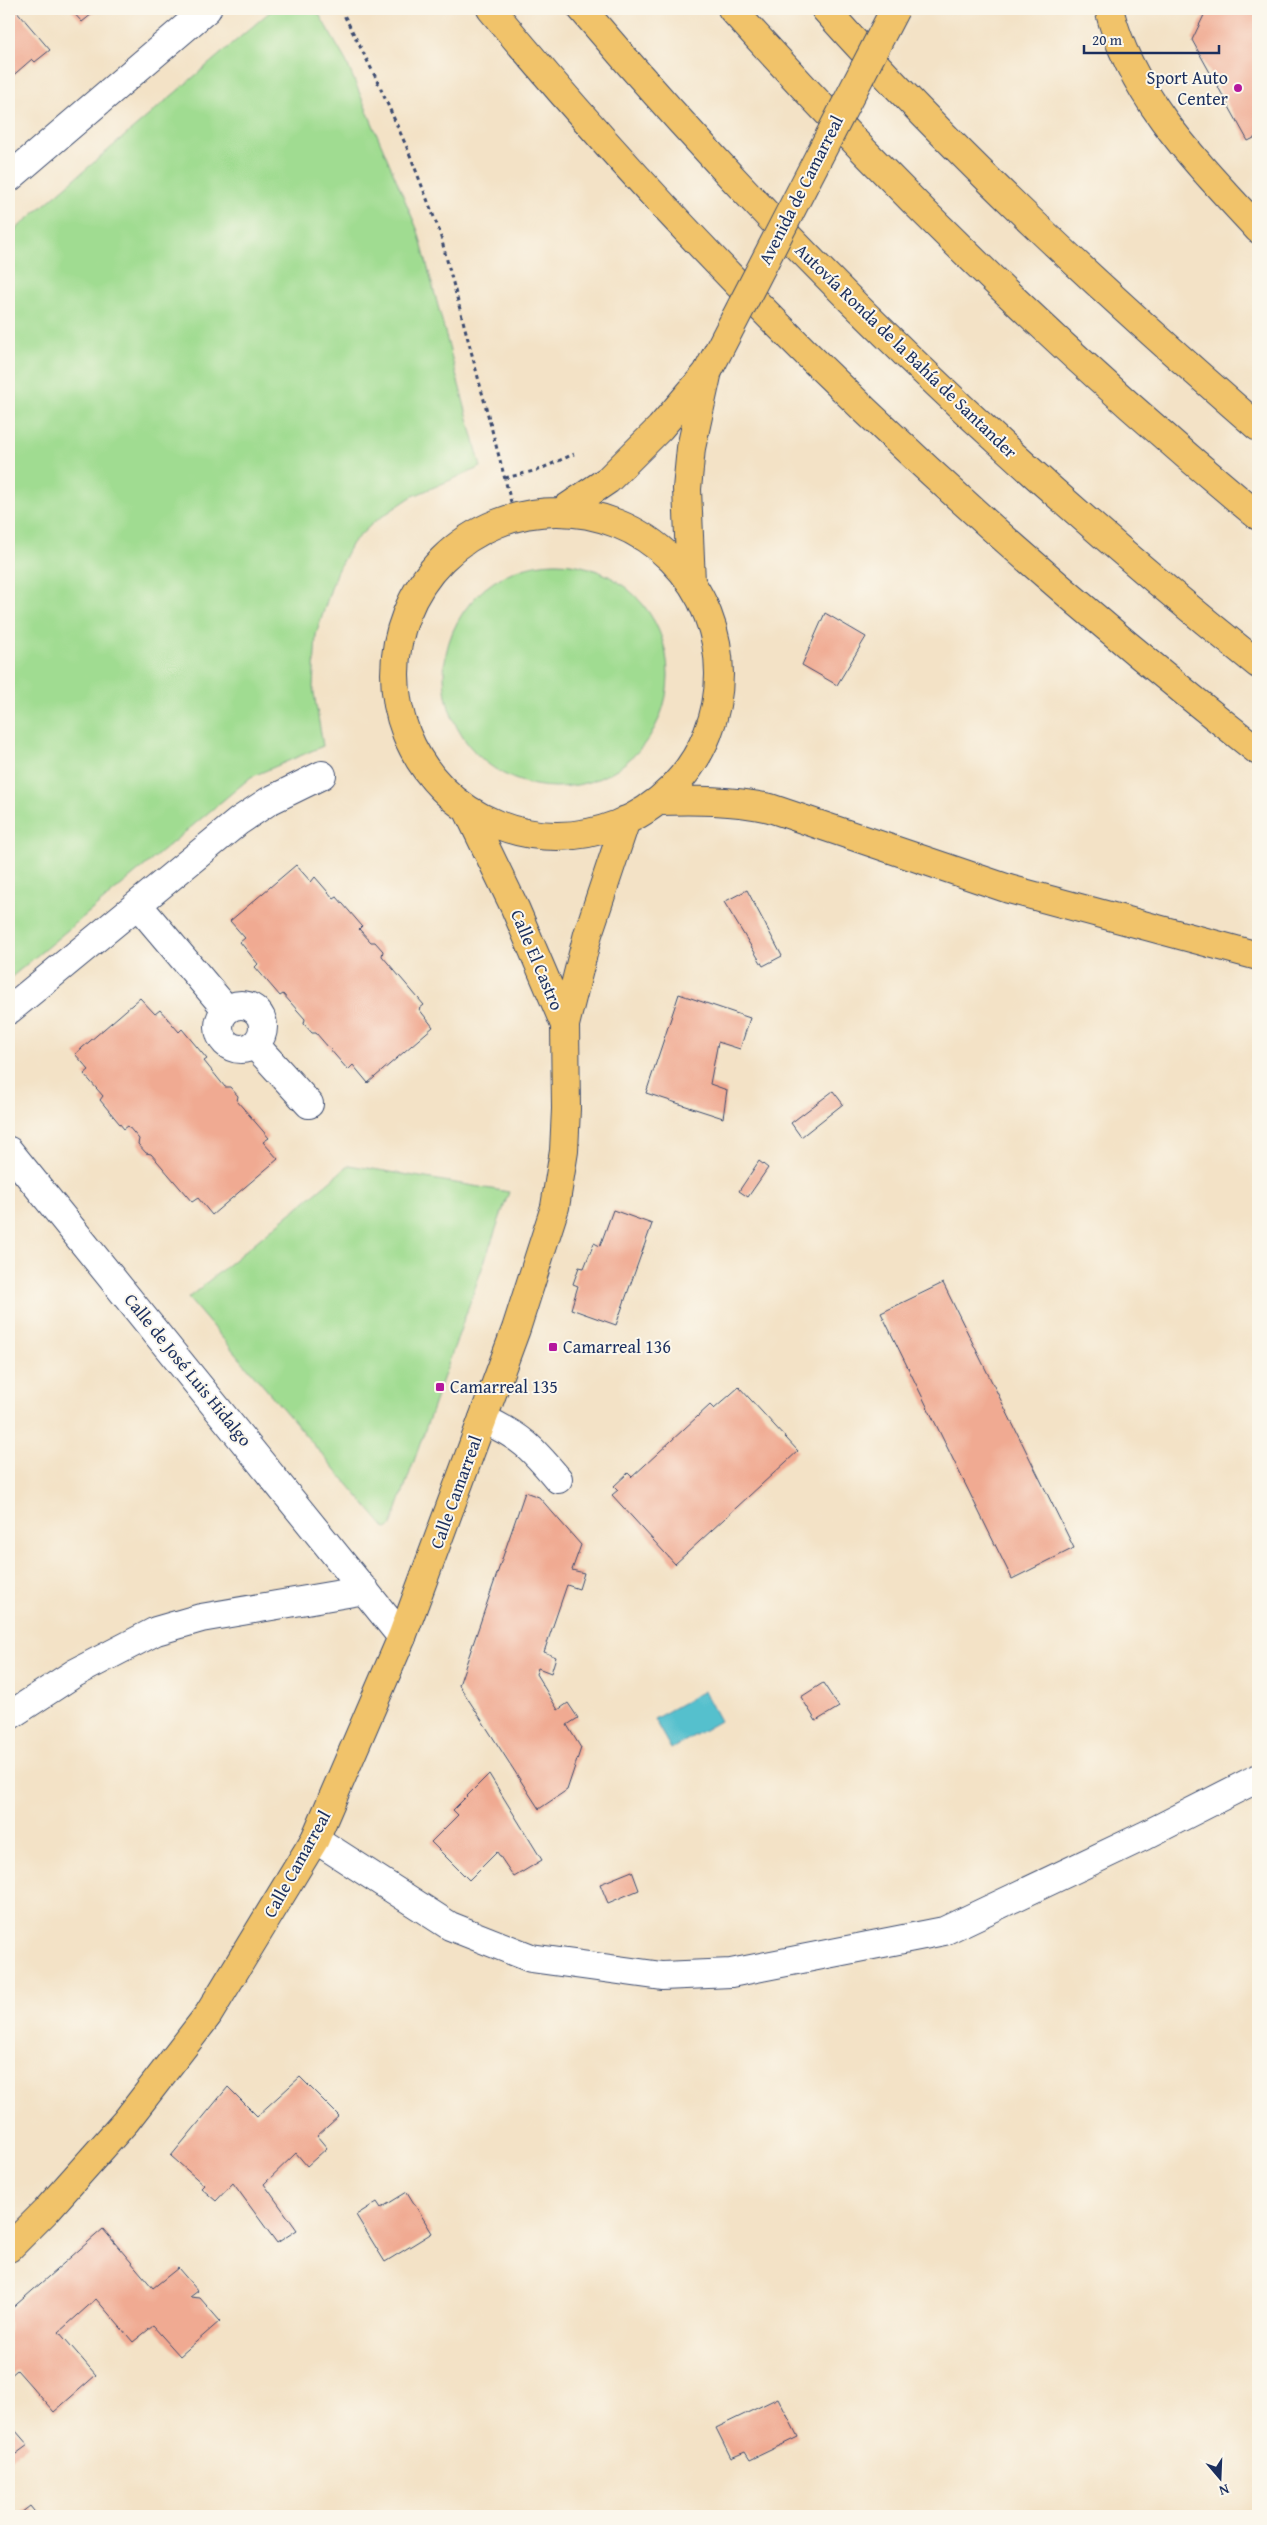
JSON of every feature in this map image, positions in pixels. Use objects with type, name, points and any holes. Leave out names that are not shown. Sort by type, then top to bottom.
[{"type":"highway","points":[[491,9],[573,105],[693,238],[784,332],[972,511],[1061,590],[1258,751]]},
{"type":"highway","name":"Autovía Ronda de la Bahía de Santander","points":[[582,9],[716,161],[868,317],[1043,481],[1187,606],[1258,664]]},
{"type":"highway","points":[[732,9],[815,100],[961,249],[1122,399],[1258,516]]},
{"type":"highway","points":[[825,9],[906,98],[1078,266],[1258,427]]},
{"type":"highway","name":"Avenida de Camarreal","points":[[565,509],[608,480],[660,428],[708,371],[895,9]]},
{"type":"highway","points":[[1109,9],[1126,60],[1146,94],[1193,157],[1258,229]]},
{"type":"highway","name":"Avenida de Camarreal","points":[[691,582],[689,472],[691,448],[708,371]]},
{"type":"highway","points":[[565,509],[608,517],[640,533],[676,563],[691,582],[702,602],[717,647],[718,692],[706,738],[681,778],[658,801],[626,820],[604,829],[556,837],[514,831],[468,811],[433,779],[410,742],[396,701],[394,670],[401,632],[411,601],[434,567],[474,534],[516,517],[565,509]]},
{"type":"highway","points":[[658,801],[712,800],[747,803],[770,808],[1010,889],[1258,956]]},
{"type":"highway","name":"Calle El Castro","points":[[468,811],[515,908],[565,1025]]},
{"type":"highway","name":"Calle El Castro","points":[[565,1025],[588,934],[626,820]]},
{"type":"highway","name":"Calle Camarreal","points":[[9,2248],[45,2212],[126,2122],[208,2015],[315,1839],[402,1637],[538,1266],[554,1207],[564,1151],[566,1109],[565,1025]]},
{"type":"street","points":[[9,178],[207,9]]},
{"type":"street","points":[[9,1010],[239,821],[269,801],[322,775]]},
{"type":"street","points":[[138,905],[226,1009],[220,1019],[218,1030],[223,1041],[232,1048],[244,1050],[255,1045],[309,1104]]},
{"type":"street","name":"Calle de José Luis Hidalgo","points":[[9,1151],[402,1637]]},
{"type":"street","name":"Calle Camarreal","points":[[483,1419],[510,1431],[530,1445],[558,1479]]},
{"type":"street","points":[[9,1716],[75,1673],[156,1631],[201,1618],[365,1590]]},
{"type":"street","points":[[315,1839],[450,1926],[531,1958],[662,1976],[731,1973],[944,1931],[1144,1836],[1258,1778]]},
{"type":"path","points":[[340,9],[375,76],[439,230],[516,517]]},
{"type":"path","points":[[505,478],[538,470],[581,451]]},
{"type":"green space","points":[[273,9],[316,9],[346,61],[418,231],[481,467],[411,497],[374,522],[352,543],[336,573],[316,635],[313,687],[323,746],[251,777],[9,979],[9,235]]},
{"type":"green space","points":[[556,563],[578,565],[609,576],[627,588],[643,604],[655,622],[663,642],[668,675],[666,697],[655,728],[643,746],[627,762],[609,774],[589,782],[556,787],[534,785],[503,774],[485,762],[469,746],[457,728],[449,708],[444,675],[446,653],[457,622],[469,604],[485,588],[503,576],[523,568]]},
{"type":"green space","points":[[349,1165],[509,1192],[391,1526],[386,1529],[188,1298]]},
{"type":"water","points":[[704,1691],[720,1721],[671,1749],[654,1719]]},
{"type":"building","points":[[9,9],[15,9],[50,50],[35,62],[32,59],[9,79]]},
{"type":"building","points":[[70,9],[96,9],[97,10],[82,22]]},
{"type":"building","name":"Sport Auto Center","points":[[1210,9],[1258,9],[1258,136],[1248,141],[1192,40],[1206,11]]},
{"type":"building","points":[[825,613],[866,637],[837,685],[802,665]]},
{"type":"building","points":[[296,865],[311,882],[315,877],[334,899],[337,897],[362,926],[359,929],[383,951],[382,956],[424,1005],[419,1009],[433,1027],[368,1083],[353,1065],[348,1070],[316,1033],[312,1033],[304,1024],[305,1019],[283,994],[280,996],[255,967],[258,964],[240,942],[245,938],[230,921]]},
{"type":"building","points":[[747,890],[782,956],[763,966],[724,902]]},
{"type":"building","points":[[679,994],[750,1018],[740,1049],[718,1042],[710,1084],[727,1090],[723,1118],[646,1093]]},
{"type":"building","points":[[140,998],[155,1014],[160,1010],[179,1032],[182,1029],[207,1059],[204,1061],[225,1087],[230,1087],[238,1096],[237,1101],[269,1138],[263,1142],[278,1159],[212,1215],[198,1198],[192,1202],[151,1154],[146,1153],[138,1144],[139,1139],[128,1126],[124,1129],[100,1100],[103,1096],[84,1074],[89,1070],[75,1054]]},
{"type":"building","points":[[833,1091],[843,1104],[801,1137],[791,1123]]},
{"type":"building","points":[[759,1161],[768,1168],[748,1197],[739,1191]]},
{"type":"building","points":[[613,1210],[652,1224],[616,1325],[571,1309],[578,1286],[573,1284],[579,1267],[584,1268],[594,1243],[600,1246]]},
{"type":"building","points":[[943,1283],[1074,1548],[1012,1579],[881,1313]]},
{"type":"building","points":[[739,1387],[798,1451],[675,1564],[612,1495],[618,1490],[614,1486],[628,1473],[632,1477],[710,1405],[714,1409]]},
{"type":"building","points":[[525,1492],[539,1497],[581,1545],[572,1570],[584,1573],[579,1589],[567,1585],[544,1652],[556,1657],[551,1673],[538,1668],[536,1674],[558,1710],[568,1703],[578,1718],[567,1725],[581,1748],[567,1790],[539,1809],[459,1685]]},
{"type":"building","points":[[823,1683],[839,1707],[816,1721],[801,1697]]},
{"type":"building","points":[[489,1774],[542,1860],[514,1877],[497,1852],[469,1880],[431,1842],[458,1815],[453,1810]]},
{"type":"building","points":[[632,1871],[639,1890],[608,1903],[600,1884]]},
{"type":"building","points":[[300,2077],[339,2116],[317,2136],[327,2148],[307,2166],[296,2153],[264,2184],[297,2230],[277,2243],[233,2183],[216,2201],[201,2188],[204,2185],[171,2156],[228,2087],[257,2116]]},
{"type":"building","points":[[407,2192],[432,2233],[385,2262],[356,2215],[377,2202],[381,2208]]},
{"type":"building","points":[[103,2229],[153,2288],[178,2268],[198,2291],[190,2297],[200,2298],[220,2321],[180,2356],[153,2326],[133,2342],[96,2299],[59,2332],[96,2375],[54,2412],[17,2370],[9,2377],[9,2311]]},
{"type":"building","points":[[778,2398],[798,2437],[750,2460],[745,2452],[731,2458],[716,2428]]},
{"type":"building","points":[[9,2423],[28,2445],[9,2459]]},
{"type":"building","points":[[30,2506],[38,2516],[17,2516]]},
{"type":"place","name":"Sport Auto Center","points":[[1238,88]]},
{"type":"place","name":"Camarreal 136","points":[[553,1347]]},
{"type":"place","name":"Camarreal 135","points":[[440,1387]]}]
